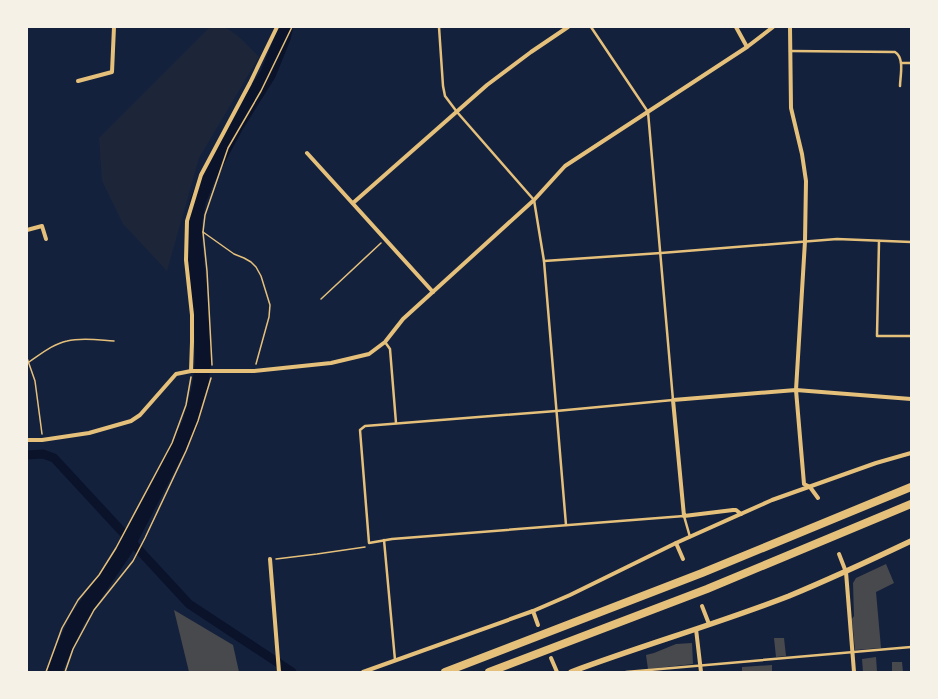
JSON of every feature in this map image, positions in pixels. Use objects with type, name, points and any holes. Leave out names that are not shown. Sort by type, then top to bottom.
[{"type":"highway","points":[[445,672],[702,573],[911,487]]},
{"type":"highway","points":[[489,672],[707,589],[911,504]]},
{"type":"street","points":[[78,82],[112,72],[114,27]]},
{"type":"street","points":[[193,371],[192,315],[186,260],[187,221],[201,175],[250,83],[277,27]]},
{"type":"street","points":[[353,203],[487,85],[531,52],[568,27]]},
{"type":"street","points":[[736,27],[748,47]]},
{"type":"street","points":[[27,440],[42,440],[89,433],[130,420],[140,415],[176,374],[193,371],[254,371],[331,363],[369,354],[385,342],[403,319],[534,200],[565,166],[748,47],[773,27]]},
{"type":"street","points":[[790,27],[791,108],[802,154],[806,181],[805,241],[796,390],[804,484],[810,487],[818,498]]},
{"type":"street","points":[[307,152],[433,292]]},
{"type":"street","points":[[27,230],[42,226],[46,239]]},
{"type":"street","points":[[741,514],[736,510],[733,510],[684,516],[673,400],[796,390],[911,399]]},
{"type":"street","points":[[363,672],[533,611],[570,595],[676,543],[772,500],[876,462],[911,453]]},
{"type":"street","points":[[574,671],[696,630],[789,596],[846,572],[911,541]]},
{"type":"street","points":[[676,543],[683,559]]},
{"type":"street","points":[[839,554],[846,572],[854,672]]},
{"type":"street","points":[[270,559],[279,672]]},
{"type":"street","points":[[702,606],[709,624]]},
{"type":"street","points":[[533,611],[538,625]]},
{"type":"street","points":[[696,630],[701,672]]},
{"type":"street","points":[[552,658],[557,672]]},
{"type":"lane","points":[[439,27],[445,96],[457,112],[534,200],[544,261],[566,525]]},
{"type":"lane","points":[[591,27],[648,112],[673,400],[364,426],[360,430],[369,543],[384,540],[684,516],[690,537]]},
{"type":"lane","points":[[790,51],[895,52],[900,56],[900,86]]},
{"type":"lane","points":[[901,63],[911,63]]},
{"type":"lane","points":[[544,261],[837,239],[911,242]]},
{"type":"lane","points":[[879,241],[877,336],[911,336]]},
{"type":"lane","points":[[385,342],[390,348],[396,423]]},
{"type":"lane","points":[[384,540],[395,660]]},
{"type":"lane","points":[[626,672],[911,648]]},
{"type":"path","points":[[203,232],[234,254],[251,262],[261,276],[270,305],[269,317],[254,371]]},
{"type":"path","points":[[320,299],[385,239]]},
{"type":"path","points":[[29,362],[53,346],[67,340],[82,339],[114,341]]},
{"type":"path","points":[[27,358],[36,386],[42,440]]},
{"type":"path","points":[[46,672],[62,628],[78,600],[99,575],[116,548],[172,443],[187,399],[193,371]]},
{"type":"path","points":[[270,559],[366,547],[369,543]]},
{"type":"shaded area","points":[[210,27],[221,27],[232,31],[259,57],[199,158],[167,271],[123,224],[102,181],[99,138]]},
{"type":"building","points":[[886,564],[894,583],[876,592],[881,648],[855,650],[852,619],[854,616],[853,583],[856,578]]},
{"type":"building","points":[[174,610],[233,645],[239,672],[189,672]]},
{"type":"building","points":[[774,638],[784,638],[786,656],[776,657]]},
{"type":"building","points":[[692,643],[693,664],[648,669],[646,655],[676,644]]},
{"type":"building","points":[[876,657],[877,672],[863,672],[862,659]]},
{"type":"building","points":[[892,662],[902,662],[903,672],[892,672]]},
{"type":"building","points":[[772,665],[772,672],[742,672],[742,667]]},
{"type":"waterway","points":[[55,672],[56,666],[77,620],[125,549],[190,424],[200,387],[203,363],[202,317],[194,241],[194,222],[198,201],[207,179],[236,125],[268,74],[283,37],[285,27]]},
{"type":"waterway","points":[[27,455],[43,454],[54,458],[189,604],[292,672]]}]
